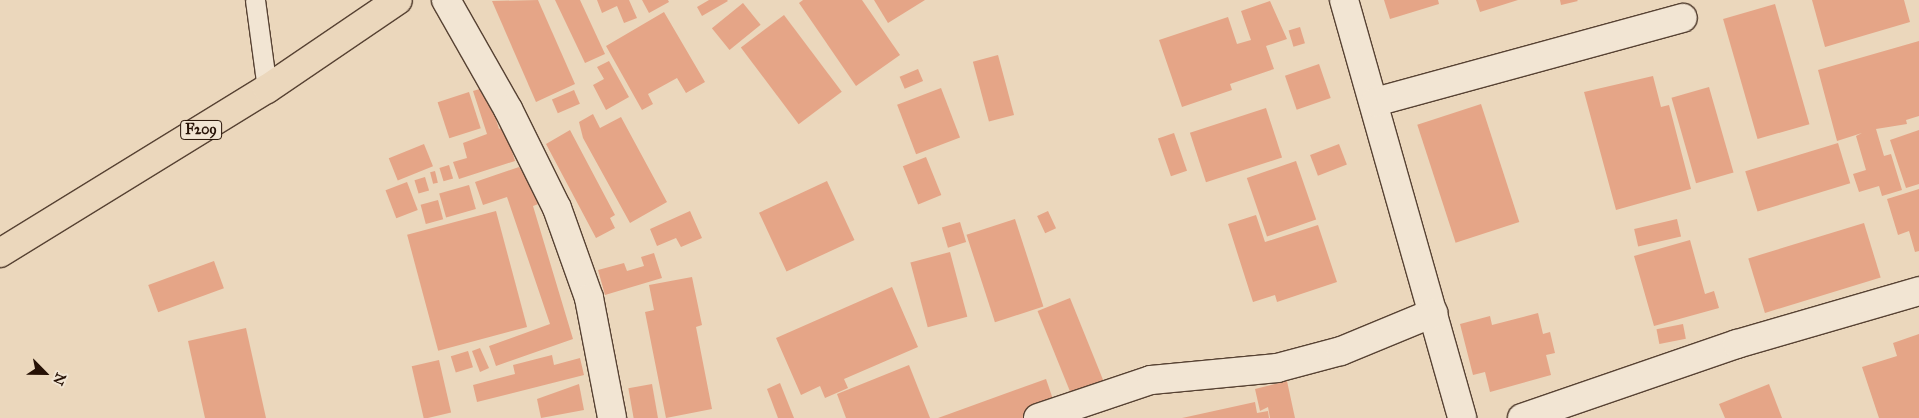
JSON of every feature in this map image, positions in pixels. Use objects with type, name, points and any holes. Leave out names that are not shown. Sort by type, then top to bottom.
[{"type":"main road","name":"F209","points":[[0,253],[267,89],[398,0]]},
{"type":"street","points":[[446,0],[508,109],[557,208],[589,298],[612,418]]},
{"type":"street","points":[[1344,0],[1375,102],[1462,418]]},
{"type":"street","points":[[1375,102],[1683,18]]},
{"type":"street","points":[[1522,418],[1737,344],[1919,291]]},
{"type":"street","points":[[1038,418],[1151,380],[1277,368],[1341,351],[1433,313]]},
{"type":"lane","points":[[255,0],[267,89]]},
{"type":"building","points":[[538,0],[575,84],[536,102],[492,1]]},
{"type":"building","points":[[555,0],[580,0],[605,54],[585,63]]},
{"type":"building","points":[[597,0],[629,0],[637,18],[624,23],[617,6],[602,13]]},
{"type":"building","points":[[642,0],[668,0],[669,2],[649,13]]},
{"type":"building","points":[[709,0],[728,1],[702,16],[697,7]]},
{"type":"building","points":[[803,0],[862,0],[900,55],[856,86],[799,3]]},
{"type":"building","points":[[874,0],[925,0],[888,23]]},
{"type":"building","points":[[1384,0],[1438,0],[1439,4],[1390,19]]},
{"type":"building","points":[[1476,0],[1518,0],[1480,12]]},
{"type":"building","points":[[1560,0],[1577,0],[1578,1],[1561,5]]},
{"type":"building","points":[[1812,0],[1904,0],[1910,22],[1825,47]]},
{"type":"building","points":[[1270,1],[1287,39],[1266,46],[1274,69],[1230,84],[1232,90],[1182,107],[1159,40],[1228,17],[1237,44],[1251,40],[1241,11]]},
{"type":"building","points":[[743,3],[761,25],[730,50],[712,28]]},
{"type":"building","points":[[1775,4],[1809,124],[1758,139],[1723,19]]},
{"type":"building","points":[[664,12],[705,82],[686,93],[677,78],[648,94],[653,104],[642,110],[606,46]]},
{"type":"building","points":[[784,15],[842,92],[799,124],[741,47]]},
{"type":"building","points":[[1300,27],[1305,43],[1293,47],[1289,31]]},
{"type":"building","points":[[1919,41],[1919,116],[1906,120],[1907,124],[1876,129],[1884,156],[1891,154],[1902,190],[1882,196],[1879,186],[1859,192],[1853,174],[1866,170],[1856,136],[1862,133],[1837,141],[1818,70]]},
{"type":"building","points":[[998,55],[1014,115],[989,122],[973,62]]},
{"type":"building","points":[[609,61],[629,97],[606,110],[593,85],[604,79],[597,67]]},
{"type":"building","points":[[1319,64],[1331,98],[1297,110],[1285,76]]},
{"type":"building","points":[[918,69],[923,81],[905,89],[900,77]]},
{"type":"building","points":[[1653,76],[1661,107],[1669,105],[1691,189],[1616,210],[1584,92]]},
{"type":"building","points":[[486,87],[499,129],[505,127],[515,161],[459,179],[453,162],[467,158],[463,143],[487,134],[473,91]]},
{"type":"building","points":[[1709,87],[1734,173],[1696,183],[1672,98]]},
{"type":"building","points":[[941,88],[960,137],[916,154],[897,105]]},
{"type":"building","points":[[574,90],[580,104],[558,113],[552,99]]},
{"type":"building","points":[[469,92],[481,128],[449,138],[438,102]]},
{"type":"building","points":[[1481,104],[1519,222],[1456,243],[1417,125]]},
{"type":"building","points":[[1266,108],[1282,157],[1206,182],[1190,133]]},
{"type":"building","points":[[593,114],[600,128],[621,117],[667,202],[630,223],[583,138],[579,122]]},
{"type":"building","points":[[570,130],[615,215],[610,218],[615,228],[596,238],[546,144]]},
{"type":"building","points":[[1919,130],[1919,184],[1906,188],[1890,140]]},
{"type":"building","points":[[1174,133],[1187,171],[1171,176],[1158,139]]},
{"type":"building","points":[[1838,143],[1850,183],[1758,212],[1745,171]]},
{"type":"building","points":[[424,144],[433,166],[398,180],[389,158]]},
{"type":"building","points":[[1339,144],[1347,165],[1318,176],[1310,155]]},
{"type":"building","points":[[926,157],[941,195],[918,204],[903,166]]},
{"type":"building","points":[[1296,161],[1316,220],[1267,237],[1247,178]]},
{"type":"building","points":[[449,165],[453,178],[444,181],[439,168]]},
{"type":"building","points":[[519,167],[544,202],[533,206],[573,339],[496,366],[489,346],[550,324],[507,197],[483,205],[475,182]]},
{"type":"building","points":[[435,171],[438,183],[433,184],[430,172]]},
{"type":"building","points":[[425,177],[429,190],[419,194],[414,180]]},
{"type":"building","points":[[827,181],[854,240],[786,272],[759,213]]},
{"type":"building","points":[[407,182],[418,210],[396,218],[386,190]]},
{"type":"building","points":[[469,185],[476,209],[446,218],[439,194]]},
{"type":"building","points":[[1919,189],[1919,251],[1915,252],[1909,231],[1898,235],[1887,199]]},
{"type":"building","points":[[438,200],[443,219],[426,224],[421,205]]},
{"type":"building","points":[[496,211],[527,327],[438,351],[407,235]]},
{"type":"building","points":[[690,211],[702,238],[681,247],[676,238],[657,246],[650,229]]},
{"type":"building","points":[[1048,211],[1056,228],[1045,233],[1037,216]]},
{"type":"building","points":[[1256,215],[1265,242],[1318,225],[1337,282],[1277,302],[1275,295],[1253,302],[1228,224]]},
{"type":"building","points":[[1015,219],[1043,306],[995,322],[966,235]]},
{"type":"building","points":[[1677,219],[1681,237],[1638,246],[1634,229]]},
{"type":"building","points":[[960,222],[966,242],[948,248],[942,228]]},
{"type":"building","points":[[1864,223],[1881,278],[1765,313],[1748,258]]},
{"type":"building","points":[[1690,240],[1705,294],[1714,291],[1719,308],[1654,326],[1634,256]]},
{"type":"building","points":[[950,252],[967,317],[928,327],[910,263]]},
{"type":"building","points":[[654,253],[662,278],[605,295],[598,270],[624,263],[627,271],[644,266],[641,257]]},
{"type":"building","points":[[214,261],[224,288],[158,312],[148,285]]},
{"type":"building","points":[[692,277],[702,325],[696,327],[712,409],[666,418],[645,312],[654,310],[649,285]]},
{"type":"building","points":[[892,287],[918,347],[844,379],[848,388],[825,398],[820,386],[801,395],[776,338]]},
{"type":"building","points":[[1070,298],[1105,384],[1072,397],[1038,311]]},
{"type":"building","points":[[1538,313],[1543,334],[1550,332],[1555,353],[1546,355],[1551,375],[1490,392],[1485,372],[1473,375],[1460,324],[1490,316],[1492,325]]},
{"type":"building","points":[[1683,324],[1686,339],[1659,344],[1656,329]]},
{"type":"building","points":[[246,328],[266,418],[205,418],[188,341]]},
{"type":"building","points":[[1919,334],[1919,418],[1879,418],[1862,367],[1897,356],[1893,343]]},
{"type":"building","points":[[480,348],[489,368],[480,372],[472,351]]},
{"type":"building","points":[[468,351],[473,367],[456,373],[451,356]]},
{"type":"building","points":[[552,355],[554,365],[580,358],[584,375],[477,402],[473,385],[515,374],[513,365]]},
{"type":"building","points":[[439,360],[451,413],[424,418],[412,366]]},
{"type":"building","points":[[909,365],[930,418],[846,418],[837,394]]},
{"type":"building","points":[[1046,379],[1056,408],[1026,418],[938,418]]},
{"type":"building","points":[[1287,381],[1295,418],[1270,418],[1268,407],[1260,411],[1255,389]]},
{"type":"building","points":[[780,383],[794,418],[778,418],[767,389]]},
{"type":"building","points":[[579,384],[584,410],[541,418],[537,399]]},
{"type":"building","points":[[652,384],[658,418],[634,418],[628,388]]},
{"type":"building","points":[[1769,384],[1782,418],[1725,418],[1719,404]]},
{"type":"building","points":[[1255,402],[1257,413],[1268,411],[1269,418],[1182,418]]}]
